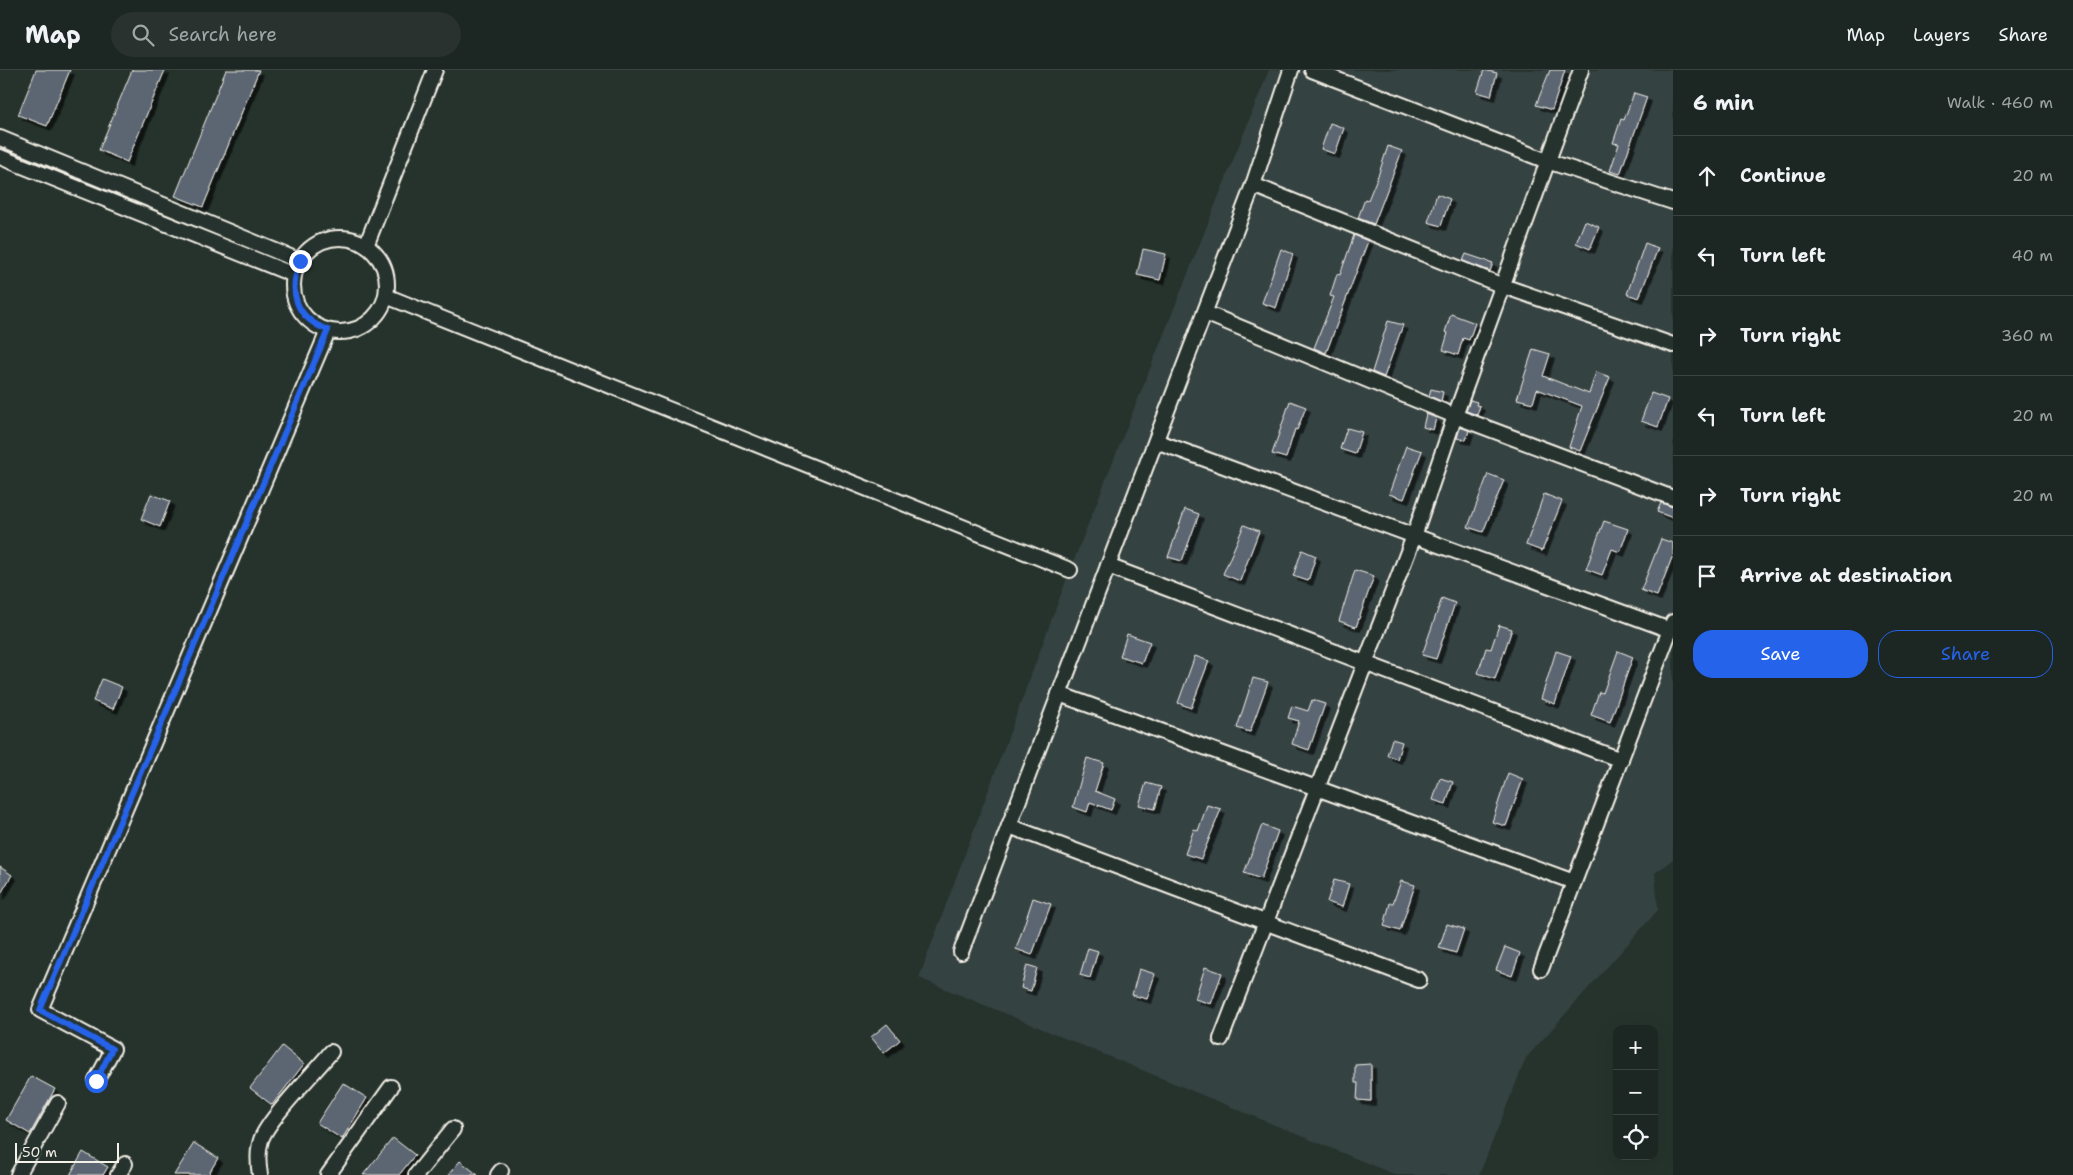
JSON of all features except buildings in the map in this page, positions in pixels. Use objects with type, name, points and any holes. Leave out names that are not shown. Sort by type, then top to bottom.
[{"type":"street","points":[[366,246],[435,70]]},
{"type":"street","points":[[961,952],[1253,185],[1291,70]]},
{"type":"street","points":[[1312,70],[1547,161],[1673,202]]},
{"type":"street","points":[[1221,1039],[1414,536],[1455,416],[1581,70]]},
{"type":"street","points":[[0,138],[300,261]]},
{"type":"street","points":[[0,157],[294,275]]},
{"type":"street","points":[[101,198],[108,182]]},
{"type":"street","points":[[1253,185],[1503,286],[1673,345]]},
{"type":"street","points":[[231,250],[237,235]]},
{"type":"street","points":[[344,238],[366,246],[381,261],[387,276],[386,296],[383,306],[374,318],[361,328],[346,332],[328,330],[316,326],[304,316],[296,302],[293,286],[294,275],[300,261],[314,246],[328,240],[344,238]]},
{"type":"street","points":[[386,296],[1070,570]]},
{"type":"street","points":[[1204,313],[1455,416],[1673,498]]},
{"type":"street","points":[[96,1081],[112,1049],[40,1010],[328,330]]},
{"type":"street","points":[[1156,441],[1414,536],[1671,626],[1541,969]]},
{"type":"street","points":[[1108,566],[1621,760]]},
{"type":"street","points":[[1059,694],[1574,882]]},
{"type":"street","points":[[1009,826],[1419,980]]},
{"type":"street","points":[[260,1175],[258,1159],[261,1140],[271,1123],[331,1052]]},
{"type":"street","points":[[328,1175],[391,1087]]},
{"type":"street","points":[[18,1175],[58,1103]]},
{"type":"street","points":[[416,1175],[453,1129]]},
{"type":"shaded area","points":[[1269,70],[1673,70],[1673,859],[1655,873],[1658,910],[1526,1058],[1479,1175],[1396,1175],[919,978],[1070,570]]},
{"type":"route","points":[[96,1081],[112,1049],[40,1010],[328,330],[316,326],[304,316],[296,302],[293,286],[294,275],[300,261]]}]
